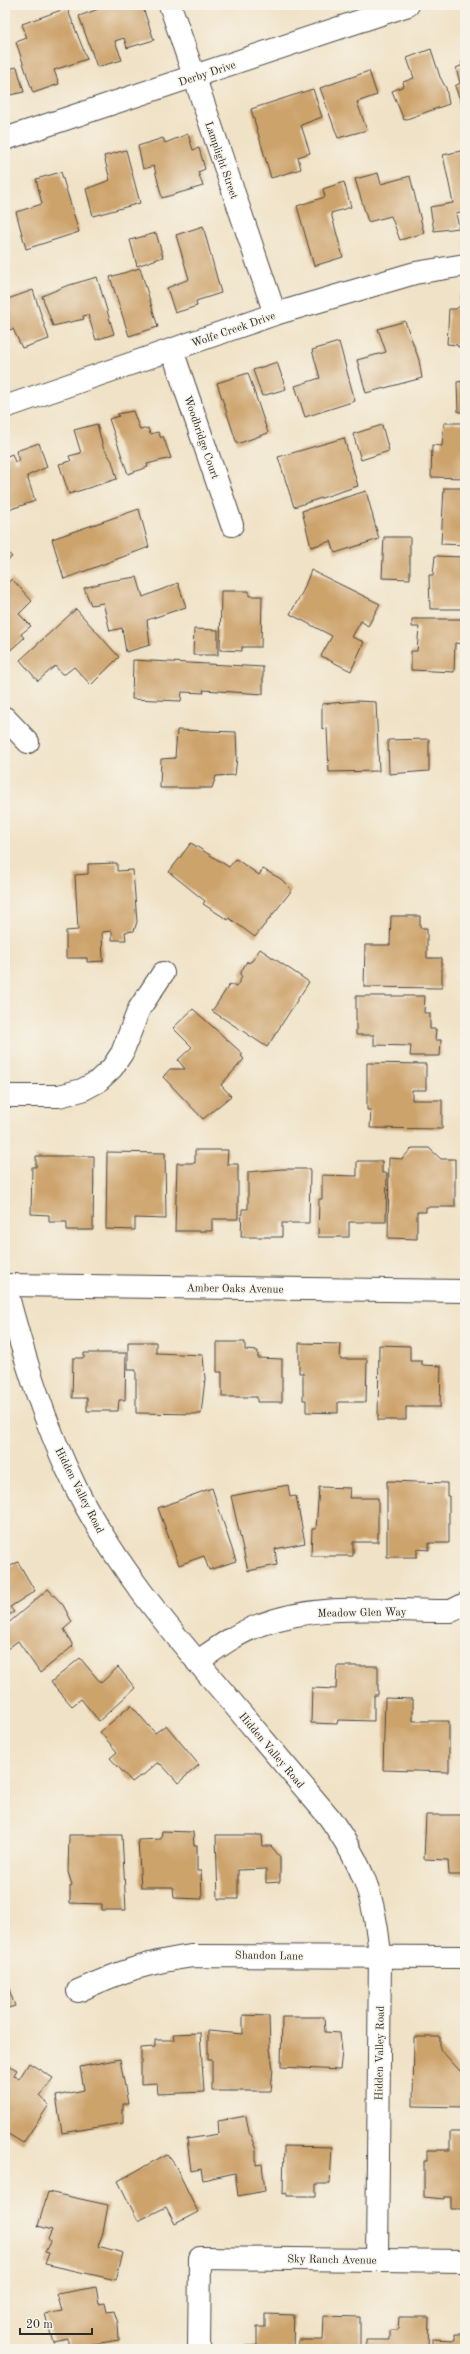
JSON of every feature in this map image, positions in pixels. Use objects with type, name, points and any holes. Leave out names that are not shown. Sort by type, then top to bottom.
[{"type":"street","name":"Lamplight Street","points":[[170,5],[275,314]]},
{"type":"street","name":"Derby Drive","points":[[5,139],[408,5]]},
{"type":"street","name":"Wolfe Creek Drive","points":[[5,407],[275,314],[415,273],[465,265]]},
{"type":"street","name":"Woodbridge Court","points":[[172,350],[232,525]]},
{"type":"street","points":[[5,718],[28,742]]},
{"type":"street","points":[[5,1096],[58,1096],[82,1090],[97,1082],[112,1068],[122,1053],[139,1009],[163,973]]},
{"type":"street","name":"Amber Oaks Avenue","points":[[5,1285],[465,1291]]},
{"type":"street","name":"Hidden Valley Road","points":[[5,1285],[23,1357],[46,1421],[76,1488],[110,1546],[148,1602],[329,1817],[350,1847],[369,1889],[377,1918],[380,1956],[377,2260]]},
{"type":"street","name":"Meadow Glen Way","points":[[198,1662],[226,1642],[260,1625],[297,1614],[334,1610],[451,1612],[465,1604]]},
{"type":"street","name":"Shandon Lane","points":[[78,1991],[117,1973],[154,1962],[192,1956],[465,1957]]},
{"type":"street","name":"Sky Ranch Avenue","points":[[199,2349],[200,2258],[465,2261]]},
{"type":"building","points":[[110,5],[142,5],[154,40],[127,48],[124,38],[115,41],[122,60],[97,67],[79,16]]},
{"type":"building","points":[[67,8],[87,59],[54,70],[59,84],[33,93],[16,42],[27,38],[22,24]]},
{"type":"building","points":[[431,49],[440,77],[446,88],[449,104],[404,120],[392,91],[404,86],[403,82],[414,78],[407,58]]},
{"type":"building","points":[[465,60],[464,111],[455,86],[460,83],[456,68],[463,65],[461,62]]},
{"type":"building","points":[[5,61],[8,69],[17,67],[24,92],[5,96]]},
{"type":"building","points":[[369,71],[377,95],[357,102],[367,130],[338,138],[320,88]]},
{"type":"building","points":[[313,89],[322,117],[301,125],[310,153],[298,157],[301,169],[271,178],[251,109]]},
{"type":"building","points":[[188,134],[193,150],[199,148],[205,169],[198,172],[203,186],[162,198],[154,166],[143,169],[138,146],[163,138],[165,143]]},
{"type":"building","points":[[126,150],[140,203],[93,216],[86,189],[110,180],[104,156]]},
{"type":"building","points":[[465,150],[465,211],[456,213],[459,228],[434,231],[430,207],[453,203],[443,155]]},
{"type":"building","points":[[61,172],[79,232],[26,249],[16,212],[42,204],[36,179]]},
{"type":"building","points":[[378,173],[381,184],[410,176],[424,233],[400,240],[391,216],[368,222],[355,179]]},
{"type":"building","points":[[344,182],[351,207],[331,213],[343,257],[314,266],[297,206],[325,197],[323,189]]},
{"type":"building","points":[[203,226],[221,293],[196,301],[197,306],[175,313],[167,288],[189,279],[176,235]]},
{"type":"building","points":[[156,233],[163,257],[137,266],[130,240]]},
{"type":"building","points":[[140,268],[158,327],[129,336],[110,277]]},
{"type":"building","points":[[97,277],[114,334],[96,340],[88,315],[83,316],[84,319],[53,326],[42,296],[66,286]]},
{"type":"building","points":[[33,290],[49,339],[22,348],[13,329],[5,331],[5,300]]},
{"type":"building","points":[[465,294],[465,347],[458,347],[457,345],[447,344],[449,309],[456,309],[461,305],[461,295]]},
{"type":"building","points":[[405,321],[419,360],[422,378],[366,393],[357,360],[386,352],[378,329]]},
{"type":"building","points":[[339,342],[355,401],[305,417],[295,386],[320,378],[312,350]]},
{"type":"building","points":[[277,362],[286,389],[262,396],[253,370]]},
{"type":"building","points":[[248,373],[268,433],[237,444],[217,383]]},
{"type":"building","points":[[465,381],[465,412],[458,412],[457,382]]},
{"type":"building","points":[[133,411],[140,430],[148,428],[150,434],[158,432],[161,438],[163,436],[171,458],[147,464],[148,467],[128,474],[109,419],[119,416],[117,414]]},
{"type":"building","points":[[444,423],[464,423],[465,478],[431,477],[432,445],[442,446]]},
{"type":"building","points":[[97,424],[103,447],[112,461],[117,479],[69,494],[59,464],[71,461],[69,456],[81,453],[74,430]]},
{"type":"building","points":[[382,425],[389,451],[361,460],[353,434]]},
{"type":"building","points":[[344,438],[358,486],[294,507],[278,457]]},
{"type":"building","points":[[39,443],[47,467],[27,476],[35,501],[5,511],[5,457],[12,454],[15,462],[19,461],[16,451]]},
{"type":"building","points":[[444,488],[465,488],[465,545],[441,544]]},
{"type":"building","points":[[366,491],[379,539],[335,553],[331,541],[311,547],[302,511]]},
{"type":"building","points":[[139,509],[149,547],[64,579],[52,539]]},
{"type":"building","points":[[384,537],[410,537],[410,579],[382,578]]},
{"type":"building","points":[[5,549],[12,557],[5,562]]},
{"type":"building","points":[[435,556],[465,557],[465,609],[430,609],[429,575],[433,575]]},
{"type":"building","points":[[311,570],[380,604],[368,626],[361,621],[352,637],[364,642],[351,671],[321,656],[332,636],[290,614],[303,591]]},
{"type":"building","points":[[137,577],[143,597],[178,583],[186,607],[147,620],[150,645],[126,652],[122,628],[110,631],[103,603],[91,605],[84,588],[109,581]]},
{"type":"building","points":[[12,579],[32,601],[19,614],[31,626],[21,634],[24,638],[5,655],[5,585]]},
{"type":"building","points":[[221,591],[249,591],[249,596],[262,596],[261,647],[242,647],[242,651],[220,650]]},
{"type":"building","points":[[76,609],[119,657],[91,685],[74,667],[65,674],[62,674],[55,666],[38,681],[20,660]]},
{"type":"building","points":[[412,619],[465,619],[465,644],[455,643],[454,672],[411,670],[411,651],[417,651],[419,627],[412,627]]},
{"type":"building","points":[[194,629],[218,630],[218,655],[193,655]]},
{"type":"building","points":[[133,660],[263,667],[263,694],[203,690],[204,693],[182,692],[181,701],[132,699]]},
{"type":"building","points":[[357,701],[376,702],[379,771],[329,772],[327,728],[322,729],[322,704]]},
{"type":"building","points":[[177,730],[236,732],[237,757],[235,775],[216,776],[212,788],[160,788],[161,759],[175,758]]},
{"type":"building","points":[[429,739],[429,771],[389,774],[388,740]]},
{"type":"building","points":[[191,843],[229,867],[236,859],[259,875],[263,869],[281,879],[292,890],[255,937],[229,918],[228,920],[203,904],[205,901],[169,872]]},
{"type":"building","points":[[117,863],[117,871],[133,870],[137,922],[134,931],[125,932],[126,940],[112,940],[112,931],[102,932],[103,961],[87,962],[87,958],[66,958],[66,931],[78,930],[75,875],[88,874],[88,864]]},
{"type":"building","points":[[391,916],[420,916],[420,928],[427,928],[427,958],[442,958],[442,988],[364,987],[365,945],[390,945]]},
{"type":"building","points":[[260,949],[309,982],[267,1047],[212,1011],[230,984],[236,987],[242,977],[240,974],[247,961],[248,963],[252,961]]},
{"type":"building","points":[[356,996],[425,996],[424,1013],[430,1013],[430,1029],[436,1029],[435,1040],[441,1040],[440,1056],[410,1056],[411,1046],[374,1045],[374,1035],[356,1035]]},
{"type":"building","points":[[193,1009],[243,1054],[241,1056],[244,1059],[221,1085],[231,1096],[203,1119],[163,1077],[170,1069],[185,1069],[178,1060],[192,1047],[173,1028]]},
{"type":"building","points":[[367,1063],[426,1064],[426,1090],[412,1090],[412,1100],[442,1100],[442,1129],[370,1128],[371,1110],[367,1110]]},
{"type":"building","points":[[412,1148],[429,1148],[441,1159],[455,1159],[455,1207],[426,1207],[426,1212],[417,1212],[417,1239],[388,1238],[389,1158],[402,1159]]},
{"type":"building","points":[[195,1150],[228,1150],[227,1164],[238,1164],[238,1219],[212,1219],[212,1231],[175,1231],[177,1163],[195,1163]]},
{"type":"building","points":[[107,1152],[165,1153],[166,1219],[135,1218],[135,1230],[106,1229]]},
{"type":"building","points":[[36,1156],[94,1156],[93,1230],[67,1230],[67,1222],[49,1222],[49,1215],[31,1214],[32,1167],[36,1167]]},
{"type":"building","points":[[357,1161],[382,1161],[382,1173],[387,1173],[386,1222],[349,1222],[349,1237],[318,1237],[319,1199],[322,1199],[322,1175],[357,1176]]},
{"type":"building","points":[[283,1169],[310,1169],[309,1223],[282,1223],[282,1237],[241,1237],[242,1209],[248,1209],[248,1172]]},
{"type":"building","points":[[128,1342],[156,1342],[156,1353],[203,1355],[205,1379],[201,1414],[136,1413],[136,1370],[128,1370]]},
{"type":"building","points":[[217,1342],[245,1342],[245,1350],[258,1351],[258,1358],[282,1359],[282,1402],[257,1402],[257,1397],[222,1397],[222,1372],[217,1372]]},
{"type":"building","points":[[299,1343],[341,1344],[340,1359],[367,1359],[366,1402],[338,1402],[338,1413],[306,1412],[306,1400],[303,1400],[303,1373],[299,1373]]},
{"type":"building","points":[[379,1345],[410,1346],[410,1361],[422,1361],[422,1365],[441,1366],[440,1407],[406,1407],[406,1420],[378,1420]]},
{"type":"building","points":[[84,1353],[126,1353],[125,1400],[119,1400],[118,1411],[87,1411],[87,1398],[72,1398],[73,1358],[84,1358]]},
{"type":"building","points":[[387,1481],[447,1483],[447,1496],[449,1496],[449,1543],[429,1543],[429,1550],[417,1549],[417,1557],[387,1557]]},
{"type":"building","points":[[288,1485],[290,1497],[296,1496],[305,1543],[275,1549],[277,1565],[248,1571],[231,1496]]},
{"type":"building","points":[[319,1487],[350,1488],[349,1498],[378,1498],[378,1542],[353,1542],[353,1556],[311,1556],[312,1529],[316,1529]]},
{"type":"building","points":[[212,1488],[236,1561],[209,1570],[204,1556],[179,1565],[158,1508]]},
{"type":"building","points":[[18,1562],[35,1591],[10,1607],[14,1612],[5,1617],[5,1569]]},
{"type":"building","points":[[48,1589],[63,1605],[72,1622],[64,1629],[73,1646],[40,1673],[18,1641],[7,1649],[5,1646],[5,1626]]},
{"type":"building","points":[[80,1658],[101,1683],[118,1667],[135,1688],[99,1721],[81,1699],[72,1706],[51,1682]]},
{"type":"building","points":[[337,1666],[378,1666],[378,1695],[374,1695],[374,1721],[338,1720],[337,1724],[311,1723],[312,1688],[336,1689]]},
{"type":"building","points":[[385,1698],[413,1699],[413,1721],[449,1721],[449,1772],[383,1770]]},
{"type":"building","points":[[131,1705],[155,1733],[166,1725],[199,1765],[178,1783],[162,1765],[157,1763],[141,1777],[140,1776],[132,1782],[110,1758],[117,1752],[100,1732]]},
{"type":"building","points":[[426,1815],[465,1815],[465,1875],[449,1875],[448,1860],[424,1859]]},
{"type":"building","points":[[162,1831],[193,1832],[194,1845],[197,1845],[197,1871],[201,1871],[202,1899],[174,1898],[173,1887],[141,1887],[138,1840],[161,1839]]},
{"type":"building","points":[[69,1835],[122,1835],[126,1910],[102,1910],[102,1904],[70,1903],[70,1886],[72,1885],[68,1872]]},
{"type":"building","points":[[216,1835],[262,1835],[263,1846],[271,1846],[280,1857],[280,1882],[266,1883],[266,1869],[238,1870],[238,1899],[218,1899]]},
{"type":"building","points":[[5,1978],[15,2006],[5,2009]]},
{"type":"building","points":[[243,2015],[269,2016],[270,2049],[273,2068],[271,2091],[212,2091],[212,2060],[208,2060],[208,2031],[243,2034]]},
{"type":"building","points":[[282,2017],[324,2017],[325,2032],[340,2033],[342,2051],[340,2070],[281,2067]]},
{"type":"building","points":[[200,2033],[204,2092],[158,2094],[157,2083],[141,2084],[141,2048],[155,2047],[155,2040],[174,2040],[173,2034]]},
{"type":"building","points":[[414,2037],[440,2037],[440,2049],[460,2071],[465,2071],[465,2107],[413,2106]]},
{"type":"building","points":[[120,2059],[128,2104],[123,2104],[123,2123],[62,2133],[56,2096],[84,2090],[80,2067]]},
{"type":"building","points":[[5,2063],[17,2070],[14,2075],[19,2079],[29,2063],[53,2078],[40,2097],[49,2105],[23,2143],[5,2132]]},
{"type":"building","points":[[246,2116],[249,2132],[256,2150],[256,2165],[262,2164],[265,2191],[238,2196],[235,2173],[203,2180],[201,2169],[191,2171],[187,2139],[219,2134],[218,2121]]},
{"type":"building","points":[[450,2132],[465,2132],[465,2209],[451,2209],[451,2197],[444,2197],[444,2199],[424,2197],[424,2161],[427,2161],[427,2150],[450,2150]]},
{"type":"building","points":[[284,2146],[332,2147],[330,2184],[316,2184],[316,2196],[287,2196],[287,2193],[283,2194]]},
{"type":"building","points":[[167,2154],[175,2165],[198,2212],[175,2224],[166,2207],[138,2221],[118,2181]]},
{"type":"building","points":[[48,2192],[108,2205],[103,2233],[98,2246],[123,2253],[116,2280],[45,2264],[49,2253],[45,2252],[50,2242],[48,2239],[52,2230],[38,2226]]},
{"type":"building","points":[[96,2287],[99,2304],[105,2303],[107,2312],[114,2311],[118,2323],[119,2340],[68,2348],[68,2339],[53,2342],[45,2314],[62,2311],[57,2294]]},
{"type":"building","points":[[265,2314],[294,2315],[293,2349],[231,2349],[231,2346],[257,2346],[257,2327],[265,2327]]},
{"type":"building","points":[[324,2316],[360,2317],[360,2349],[298,2349],[298,2340],[323,2340]]},
{"type":"building","points":[[399,2317],[429,2317],[428,2349],[366,2349],[366,2340],[390,2340],[390,2330],[398,2330]]},
{"type":"building","points":[[455,2334],[465,2334],[465,2349],[432,2349],[432,2339],[455,2340]]}]
